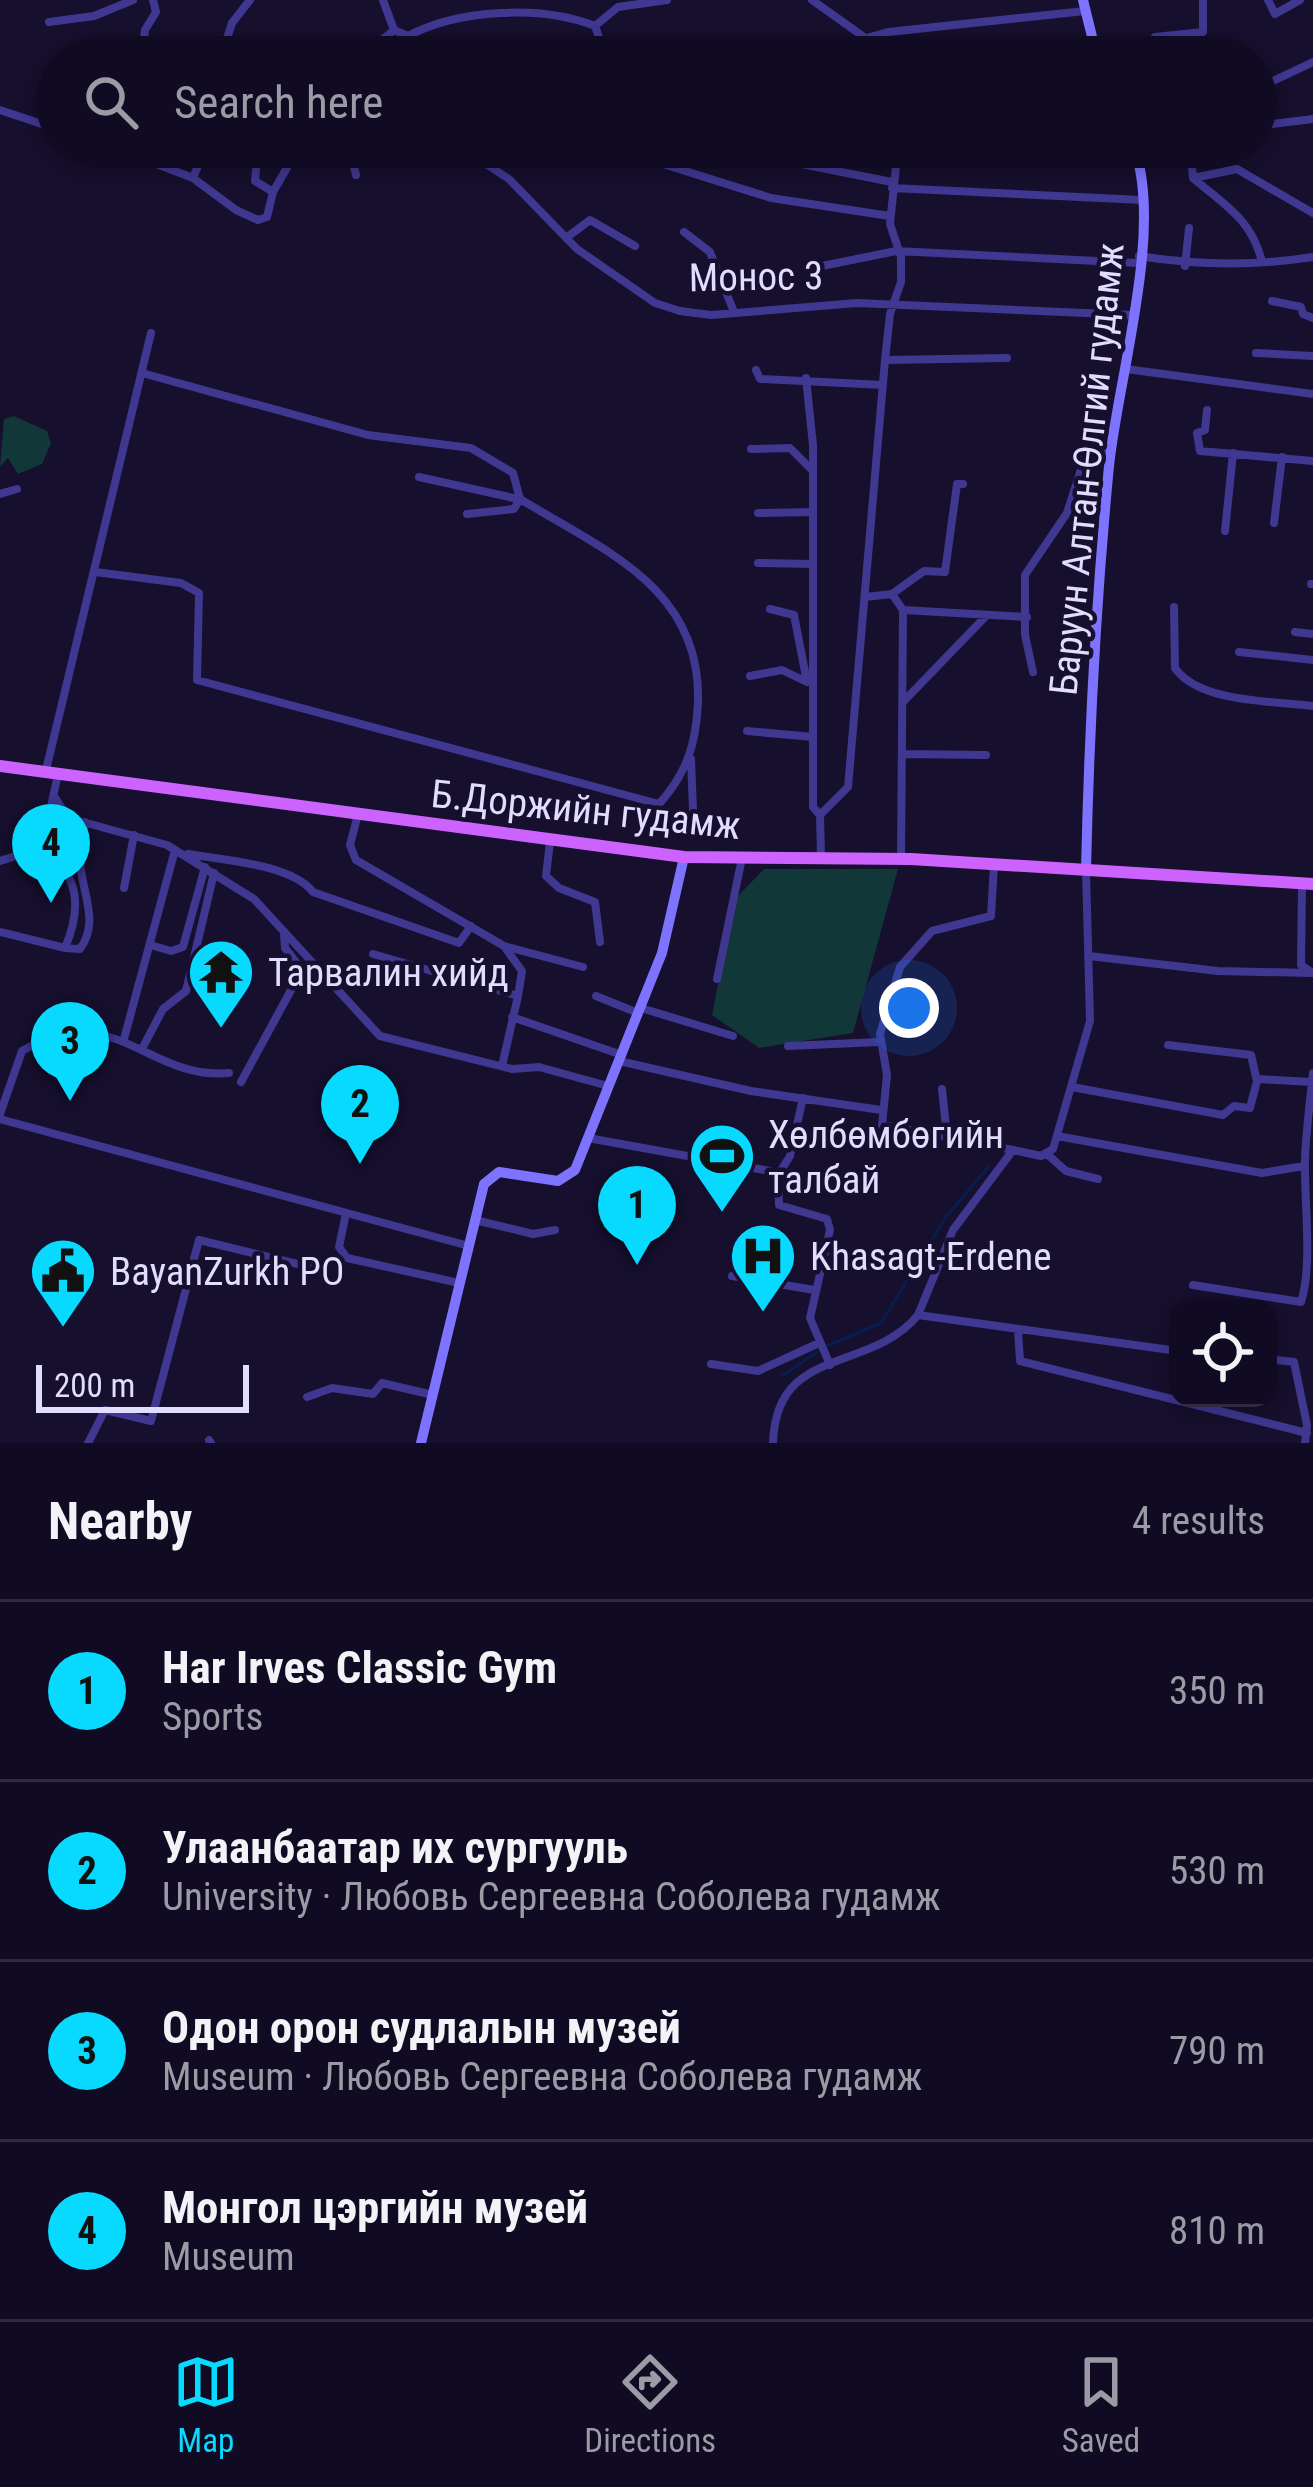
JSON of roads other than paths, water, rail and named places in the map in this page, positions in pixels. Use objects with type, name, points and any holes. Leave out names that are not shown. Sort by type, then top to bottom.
[{"type":"main road","points":[[1084,6],[1092,36]]},
{"type":"main road","name":"Баруун Алтан-Өлгий гудамж","points":[[1086,870],[1095,611],[1139,259],[1142,200],[1137,168]]},
{"type":"main road","name":"Б.Доржийн гудамж","points":[[0,766],[684,857],[901,859],[1308,884]]},
{"type":"main road","points":[[421,1443],[484,1184],[493,1174],[564,1179],[576,1167],[662,953],[684,857]]},
{"type":"street","points":[[50,22],[94,16],[133,0]]},
{"type":"street","points":[[144,36],[156,13],[153,0]]},
{"type":"street","points":[[228,36],[250,0]]},
{"type":"street","points":[[383,0],[394,30],[408,36],[482,13],[551,12],[595,26]]},
{"type":"street","points":[[595,26],[618,7],[667,0]]},
{"type":"street","points":[[812,0],[863,36]]},
{"type":"street","points":[[1165,36],[1203,32],[1203,0]]},
{"type":"street","points":[[1268,0],[1274,14],[1300,0]]},
{"type":"street","points":[[871,36],[1084,6]]},
{"type":"street","points":[[595,26],[596,36]]},
{"type":"street","points":[[387,36],[394,30]]},
{"type":"street","points":[[1277,79],[1313,62]]},
{"type":"street","points":[[0,110],[36,122]]},
{"type":"street","points":[[1277,123],[1313,119]]},
{"type":"street","points":[[167,168],[193,178],[250,219],[267,218],[273,191],[287,168]]},
{"type":"street","points":[[193,178],[197,168]]},
{"type":"street","points":[[256,168],[255,181],[273,191]]},
{"type":"street","points":[[354,168],[356,175]]},
{"type":"street","name":"Монос 3","points":[[492,168],[509,179],[566,238],[655,303],[697,314],[894,304],[1133,316]]},
{"type":"street","points":[[674,168],[771,199],[890,216]]},
{"type":"street","points":[[813,168],[892,185],[1142,200]]},
{"type":"street","points":[[820,814],[848,787],[885,360],[901,282],[890,216],[895,168]]},
{"type":"street","points":[[1191,168],[1192,178],[1239,213],[1257,241],[1262,262]]},
{"type":"street","points":[[1192,178],[1238,169],[1313,213]]},
{"type":"street","points":[[566,238],[590,220],[635,246]]},
{"type":"street","points":[[1185,266],[1190,228]]},
{"type":"street","points":[[684,232],[710,253],[734,312]]},
{"type":"street","points":[[812,268],[896,251],[1139,259],[1185,266],[1202,260],[1262,262],[1313,257]]},
{"type":"street","points":[[1298,260],[1313,267]]},
{"type":"street","points":[[1272,301],[1301,307],[1303,314],[1313,318]]},
{"type":"street","points":[[42,848],[55,796],[52,770],[151,333]]},
{"type":"street","points":[[1256,353],[1313,356]]},
{"type":"street","points":[[885,360],[1007,358]]},
{"type":"street","points":[[1126,369],[1313,394]]},
{"type":"street","points":[[756,370],[760,379],[883,385]]},
{"type":"street","points":[[142,373],[368,436],[471,448],[513,473],[520,499],[514,509],[466,514]]},
{"type":"street","points":[[806,378],[812,470],[809,684],[813,807],[820,814],[821,857]]},
{"type":"street","points":[[1207,410],[1205,430],[1197,433],[1200,451],[1313,460]]},
{"type":"street","points":[[751,449],[790,448],[812,470]]},
{"type":"street","points":[[1033,672],[1024,575],[1067,513],[1079,466],[1088,451],[1112,450]]},
{"type":"street","points":[[1225,531],[1233,453]]},
{"type":"street","points":[[1274,523],[1282,457]]},
{"type":"street","points":[[418,477],[461,489],[505,491],[618,560],[681,614],[699,677],[691,757],[693,810]]},
{"type":"street","points":[[865,597],[892,593],[924,571],[945,572],[957,484],[963,484]]},
{"type":"street","points":[[0,494],[17,489]]},
{"type":"street","points":[[758,513],[812,512]]},
{"type":"street","points":[[758,563],[812,564]]},
{"type":"street","points":[[95,572],[181,583],[199,592],[197,680],[659,804],[691,757]]},
{"type":"street","points":[[892,593],[903,610],[901,859]]},
{"type":"street","points":[[1174,607],[1175,668],[1186,681],[1216,692],[1313,706]]},
{"type":"street","points":[[770,609],[794,615],[809,684]]},
{"type":"street","points":[[903,610],[1027,616]]},
{"type":"street","points":[[903,702],[988,614]]},
{"type":"street","points":[[1295,632],[1313,634]]},
{"type":"street","points":[[1239,652],[1313,660]]},
{"type":"street","points":[[750,676],[782,670],[809,684]]},
{"type":"street","points":[[747,731],[812,737]]},
{"type":"street","points":[[904,754],[986,754]]},
{"type":"street","points":[[55,796],[66,816],[178,851],[276,873],[305,883],[313,892],[459,944],[471,926]]},
{"type":"street","points":[[358,813],[350,845],[356,860],[504,946],[583,967]]},
{"type":"street","points":[[0,932],[80,950],[90,919],[80,860],[86,823]]},
{"type":"street","points":[[124,887],[134,835]]},
{"type":"street","points":[[550,842],[546,876],[559,888],[596,902],[600,942]]},
{"type":"street","points":[[0,860],[42,848]]},
{"type":"street","points":[[42,848],[74,883],[78,906],[64,948]]},
{"type":"street","points":[[178,851],[254,899],[380,1036],[502,1066],[539,1067],[608,1087]]},
{"type":"street","points":[[124,1039],[178,851]]},
{"type":"street","points":[[717,979],[742,858]]},
{"type":"street","points":[[994,865],[991,916],[945,925],[922,939],[900,967],[879,1042],[886,1075],[881,1111],[886,1129],[1047,1154],[1066,1171],[1098,1179]]},
{"type":"street","points":[[149,945],[171,951],[184,947],[210,870]]},
{"type":"street","points":[[143,1047],[163,1010],[186,991],[210,870]]},
{"type":"street","points":[[1047,1154],[1058,1136],[1090,1021],[1086,870]]},
{"type":"street","points":[[1308,884],[1298,950],[1301,965],[1313,973]]},
{"type":"street","points":[[241,1082],[302,970],[285,948],[284,934]]},
{"type":"street","points":[[502,1066],[522,974],[504,946]]},
{"type":"street","points":[[373,954],[518,996]]},
{"type":"street","points":[[1089,956],[1218,971],[1313,973]]},
{"type":"street","points":[[596,996],[733,1036]]},
{"type":"street","points":[[512,1017],[620,1058],[881,1111]]},
{"type":"street","points":[[229,1073],[195,1075],[124,1039],[81,1032],[27,1047],[0,1117],[469,1246]]},
{"type":"street","points":[[788,1046],[879,1042]]},
{"type":"street","points":[[1072,1087],[1223,1115],[1234,1106],[1250,1108],[1257,1078],[1251,1055],[1168,1045]]},
{"type":"street","points":[[1192,1286],[1301,1302],[1312,1274],[1308,1160],[1313,1079],[1257,1078]]},
{"type":"street","points":[[942,1089],[946,1137]]},
{"type":"street","points":[[803,1098],[790,1156],[777,1177],[779,1205],[830,1222],[810,1320],[830,1365]]},
{"type":"street","points":[[1058,1136],[1262,1173],[1308,1160]]},
{"type":"street","points":[[588,1138],[767,1170],[777,1177]]},
{"type":"street","points":[[773,1443],[776,1412],[788,1387],[903,1329],[918,1315],[952,1230],[1013,1150]]},
{"type":"street","points":[[346,1213],[339,1247],[347,1258],[459,1283]]},
{"type":"street","points":[[475,1220],[533,1234],[555,1230]]},
{"type":"street","points":[[88,1443],[105,1410],[151,1421],[199,1240],[322,1270]]},
{"type":"street","points":[[732,1276],[814,1290]]},
{"type":"street","points":[[918,1315],[1169,1351]]},
{"type":"street","points":[[1018,1330],[1020,1361],[1306,1438],[1294,1362],[1277,1360]]},
{"type":"street","points":[[711,1364],[753,1372],[819,1342]]},
{"type":"street","points":[[307,1397],[332,1388],[373,1394],[382,1383],[433,1395]]},
{"type":"waterway","points":[[827,1346],[881,1323],[946,1217],[989,1166]]},
{"type":"waterway","points":[[782,1376],[817,1352]]},
{"type":"place","name":"Монгол цэргийн музей","points":[[51,903]]},
{"type":"place","name":"Тарвалин хийд","points":[[221,1031]]},
{"type":"place","name":"Одон орон судлалын музей","points":[[70,1101]]},
{"type":"place","name":"Улаанбаатар их сургууль","points":[[360,1164]]},
{"type":"place","name":"Хөлбөмбөгийн талбай","points":[[722,1215]]},
{"type":"place","name":"Har Irves Classic Gym","points":[[637,1265]]},
{"type":"place","name":"Khasagt-Erdene","points":[[763,1315]]},
{"type":"place","name":"BayanZurkh PO","points":[[63,1330]]}]
